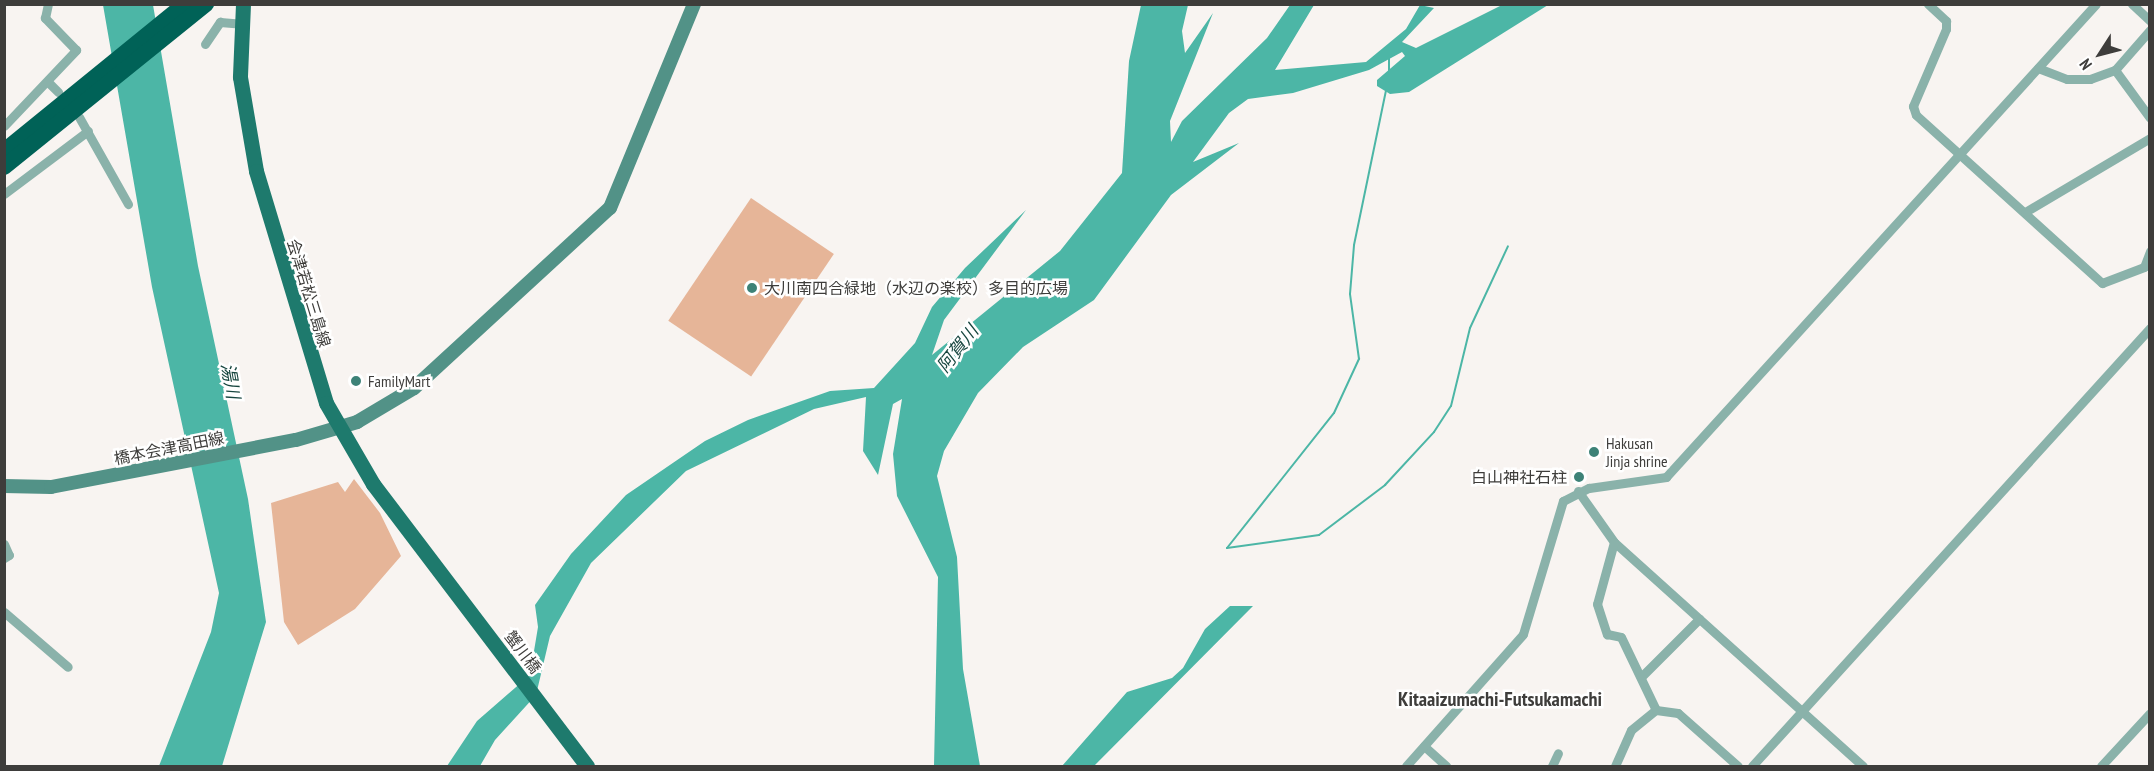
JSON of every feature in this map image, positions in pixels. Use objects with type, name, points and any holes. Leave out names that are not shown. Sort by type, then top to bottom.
[{"type":"highway","points":[[4,151],[183,13],[206,4]]},
{"type":"highway","points":[[4,167],[86,88]]},
{"type":"main road","name":"会津若松三島線","points":[[241,12],[240,77],[256,171],[315,374],[338,428],[431,560]]},
{"type":"main road","name":"蟹川橋","points":[[431,560],[587,766]]},
{"type":"street","points":[[4,126],[49,83],[76,50],[45,18],[48,4]]},
{"type":"street","name":"橋本会津高田線","points":[[4,486],[51,487],[256,449],[338,428],[382,408],[441,367],[610,208],[694,4]]},
{"type":"street","points":[[1928,4],[1946,21],[1946,29],[1913,108],[1960,155],[2102,283],[2146,270],[2150,251]]},
{"type":"street","points":[[1406,766],[1523,634],[1560,507],[1578,491],[1666,477],[2096,4]]},
{"type":"street","points":[[2132,4],[2150,21]]},
{"type":"street","points":[[205,44],[223,20],[241,12]]},
{"type":"street","points":[[2038,68],[2067,79],[2090,79],[2115,70],[2150,30]]},
{"type":"street","points":[[2115,70],[2150,118]]},
{"type":"street","points":[[49,83],[58,92]]},
{"type":"street","points":[[79,117],[129,204]]},
{"type":"street","points":[[4,194],[88,131]]},
{"type":"street","points":[[2025,212],[2150,138]]},
{"type":"street","points":[[1752,766],[2150,328]]},
{"type":"street","points":[[1578,491],[1614,542],[1863,766]]},
{"type":"street","points":[[1614,542],[1597,604],[1607,634],[1622,637],[1656,710]]},
{"type":"street","points":[[4,544],[9,555],[4,558]]},
{"type":"street","points":[[4,612],[68,667]]},
{"type":"street","points":[[1642,676],[1699,619]]},
{"type":"street","points":[[1615,766],[1630,730],[1656,710],[1678,713],[1738,766]]},
{"type":"street","points":[[2101,766],[2150,713]]},
{"type":"street","points":[[1424,746],[1446,766]]},
{"type":"street","points":[[1552,766],[1558,753]]},
{"type":"shaded area","name":"大川南四合緑地（水辺の楽校）多目的広場","points":[[751,198],[834,254],[751,377],[668,321]]},
{"type":"shaded area","points":[[354,479],[380,513],[401,556],[355,609],[298,645],[284,622],[271,503],[338,482],[345,492]]},
{"type":"water","points":[[103,5],[153,5],[198,266],[248,499],[266,622],[222,766],[159,766],[211,632],[219,593],[152,287]]},
{"type":"water","name":"阿賀川","points":[[1141,5],[1188,5],[1182,31],[1185,53],[1213,13],[1170,121],[1171,142],[1182,121],[1267,38],[1290,5],[1314,5],[1275,70],[1366,62],[1406,29],[1420,5],[1434,8],[1402,42],[1416,48],[1502,5],[1548,5],[1409,92],[1390,94],[1377,86],[1377,80],[1405,56],[1402,52],[1369,70],[1293,93],[1248,99],[1229,113],[1193,162],[1239,143],[1171,195],[1094,300],[1023,347],[978,393],[944,451],[937,476],[957,557],[963,669],[980,766],[934,766],[938,577],[897,496],[893,454],[902,399],[893,404],[878,475],[863,451],[866,397],[814,409],[686,471],[591,563],[550,636],[536,695],[495,740],[480,766],[447,766],[477,721],[530,675],[538,627],[535,605],[571,554],[626,495],[705,441],[748,420],[830,391],[874,388],[915,343],[932,307],[965,268],[1026,210],[944,320],[932,355],[1060,251],[1122,173],[1129,61]]},
{"type":"water","points":[[1230,606],[1253,606],[1094,766],[1062,766],[1127,692],[1172,678],[1183,668],[1205,629]]},
{"type":"waterway","points":[[1389,58],[1389,73]]},
{"type":"waterway","points":[[1227,548],[1334,413],[1359,359],[1350,294],[1354,245],[1386,90]]},
{"type":"waterway","points":[[1227,548],[1319,535],[1385,485],[1434,432],[1451,406],[1470,328],[1508,246]]},
{"type":"place","name":"大川南四合緑地（水辺の楽校）多目的広場","points":[[752,288]]},
{"type":"place","name":"FamilyMart","points":[[356,381]]},
{"type":"place","name":"Hakusan Jinja shrine","points":[[1594,452]]},
{"type":"place","name":"白山神社石柱","points":[[1579,477]]},
{"type":"district","name":"Kitaaizumachi-Futsukamachi","points":[[1500,699]]},
{"type":"water label","name":"湯川","points":[[230,381]]}]
